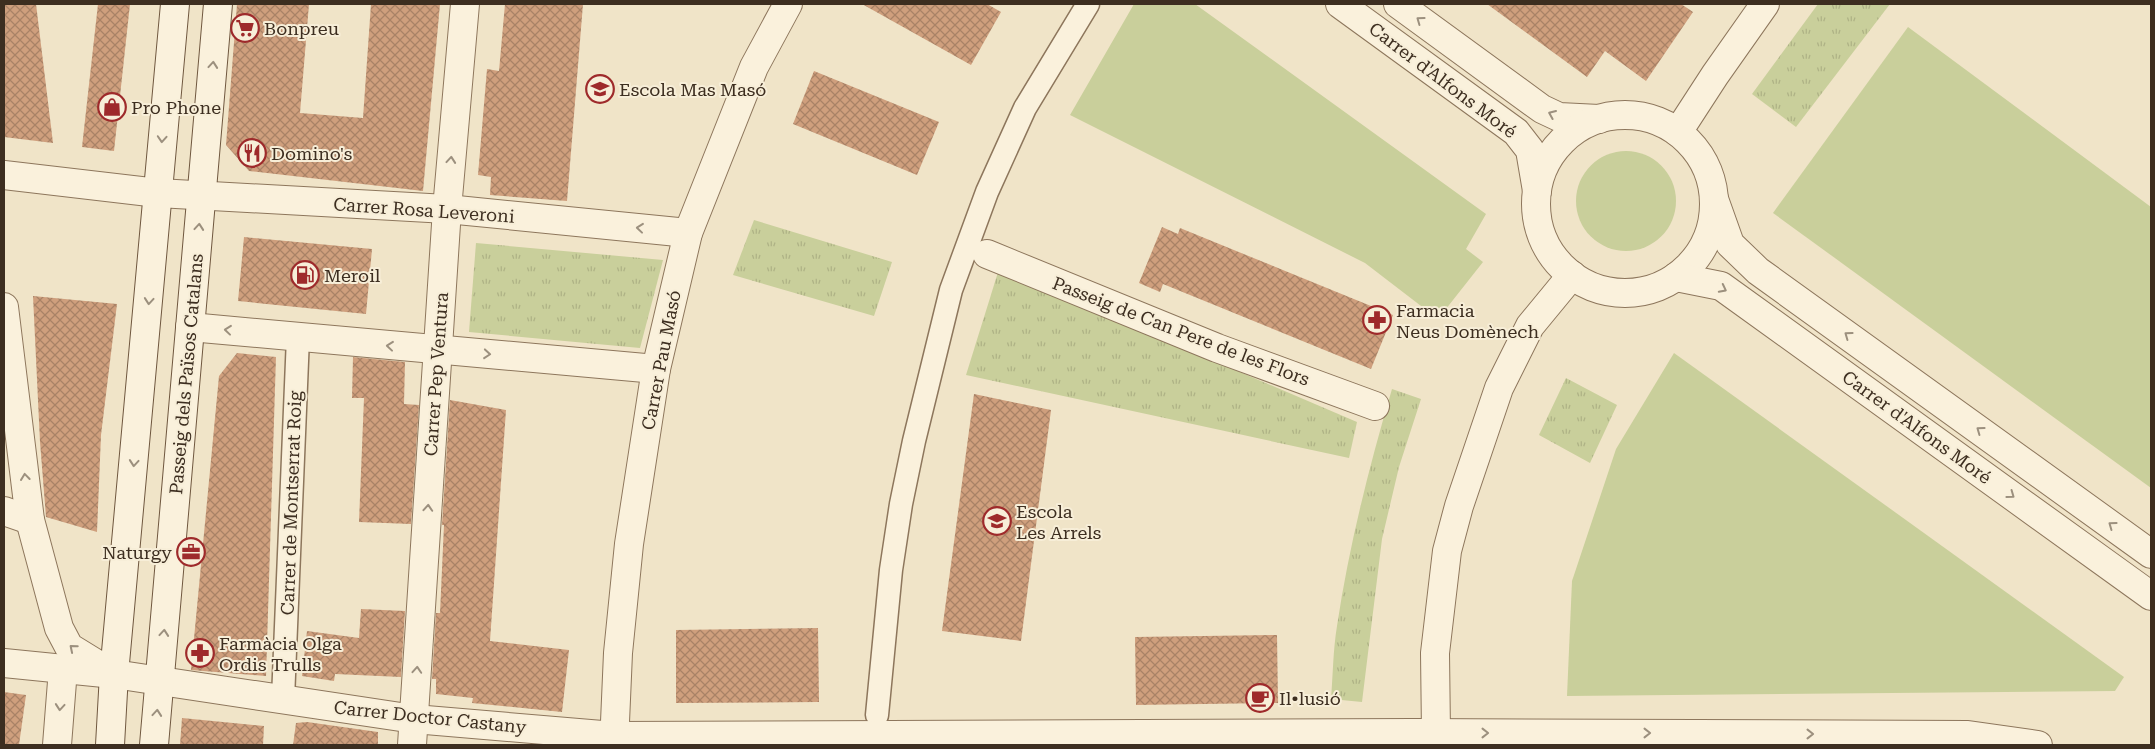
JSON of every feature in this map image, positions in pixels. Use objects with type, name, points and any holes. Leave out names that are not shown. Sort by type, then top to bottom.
[{"type":"street","points":[[110,745],[114,674],[175,4]]},
{"type":"street","name":"Passeig dels Països Catalans","points":[[154,745],[218,4]]},
{"type":"street","name":"Carrer Pep Ventura","points":[[412,745],[447,209],[465,4]]},
{"type":"street","name":"Carrer Pau Masó","points":[[614,741],[618,653],[629,544],[656,369],[688,233],[754,67],[788,4]]},
{"type":"street","points":[[877,715],[890,570],[901,504],[914,441],[951,290],[987,192],[1025,108],[1088,4]]},
{"type":"street","name":"Carrer d'Alfons Moré","points":[[1340,4],[1516,132],[1530,150],[1537,195]]},
{"type":"street","name":"Carrer d'Alfons Moré","points":[[1398,4],[1542,109],[1559,117],[1600,120]]},
{"type":"street","points":[[1678,132],[1764,4]]},
{"type":"street","points":[[1632,115],[1664,124],[1678,132],[1701,156],[1708,171],[1714,199],[1713,220],[1701,251],[1685,270],[1663,286],[1642,292],[1617,293],[1593,287],[1572,275],[1555,258],[1543,237],[1537,213],[1537,195],[1545,167],[1557,146],[1584,126],[1600,120],[1615,116],[1632,115]]},
{"type":"street","name":"Carrer Rosa Leveroni","points":[[4,175],[158,193],[447,209],[688,233]]},
{"type":"street","name":"Carrer d'Alfons Moré","points":[[1714,199],[1730,244],[1758,271],[2151,554]]},
{"type":"street","name":"Passeig de Can Pere de les Flors","points":[[987,254],[1217,348],[1375,406]]},
{"type":"street","points":[[1436,733],[1435,653],[1447,552],[1459,506],[1499,388],[1530,326],[1572,275]]},
{"type":"street","name":"Carrer d'Alfons Moré","points":[[1676,278],[1721,286],[2151,596]]},
{"type":"street","points":[[4,307],[30,520],[59,628],[69,647],[114,674]]},
{"type":"street","points":[[190,327],[438,351],[656,369]]},
{"type":"street","name":"Carrer de Montserrat Roig","points":[[283,700],[298,337]]},
{"type":"street","points":[[4,512],[30,520]]},
{"type":"street","name":"Carrer Doctor Castany","points":[[4,663],[114,674],[414,718],[614,741],[1436,733],[1968,735],[2038,745]]},
{"type":"street","points":[[57,745],[63,670]]},
{"type":"green space","points":[[1134,4],[1195,4],[1486,214],[1466,249],[1483,262],[1438,319],[1365,263],[1070,115]]},
{"type":"green space","points":[[1818,4],[1890,4],[1796,127],[1752,94]]},
{"type":"green space","points":[[1908,27],[2151,207],[2151,488],[1773,213]]},
{"type":"green space","points":[[1626,151],[1636,152],[1654,159],[1668,173],[1675,191],[1675,211],[1668,229],[1654,243],[1636,250],[1626,251],[1616,250],[1598,243],[1584,229],[1577,211],[1576,201],[1577,191],[1584,173],[1598,159],[1616,152]]},
{"type":"green space","points":[[754,220],[892,262],[874,316],[733,275]]},
{"type":"green space","points":[[476,243],[663,260],[640,348],[469,332]]},
{"type":"green space","points":[[999,269],[1357,422],[1349,458],[966,375]]},
{"type":"green space","points":[[1674,353],[2124,677],[2115,691],[1567,696],[1572,581],[1616,449]]},
{"type":"green space","points":[[1566,378],[1617,405],[1590,463],[1539,435]]},
{"type":"green space","points":[[1392,389],[1421,399],[1399,467],[1382,539],[1362,702],[1331,699],[1336,635],[1347,566],[1375,448]]},
{"type":"building","points":[[4,4],[36,4],[53,143],[4,137]]},
{"type":"building","points":[[98,4],[130,4],[114,151],[82,147]]},
{"type":"building","points":[[237,4],[309,4],[300,113],[363,118],[371,4],[440,4],[423,191],[249,171],[226,145]]},
{"type":"building","points":[[505,4],[583,4],[567,201],[490,195],[491,177],[478,175],[487,69],[499,71]]},
{"type":"building","points":[[862,4],[987,4],[1001,12],[971,65]]},
{"type":"building","points":[[1487,4],[1681,4],[1693,12],[1646,81],[1605,51],[1587,77]]},
{"type":"building","points":[[814,71],[939,122],[917,175],[793,124]]},
{"type":"building","points":[[1162,227],[1178,234],[1180,228],[1393,315],[1371,369],[1163,284],[1160,292],[1139,283]]},
{"type":"building","name":"Meroil","points":[[244,237],[372,249],[366,314],[238,301]]},
{"type":"building","points":[[33,296],[117,304],[101,435],[97,532],[46,517],[40,442]]},
{"type":"building","points":[[237,353],[276,357],[266,676],[191,670],[219,376]]},
{"type":"building","points":[[353,357],[405,362],[404,404],[419,405],[411,524],[359,522],[364,398],[352,398]]},
{"type":"building","name":"Escola Les Arrels","points":[[974,394],[1051,410],[1021,641],[942,631]]},
{"type":"building","points":[[450,400],[506,410],[490,641],[569,650],[562,712],[472,703],[473,698],[436,694],[436,679],[432,679],[436,613],[440,613],[444,525],[442,525]]},
{"type":"building","points":[[361,609],[405,611],[401,677],[335,674],[334,681],[302,676],[307,631],[359,638]]},
{"type":"building","points":[[818,628],[819,702],[676,703],[676,630]]},
{"type":"building","points":[[1277,635],[1278,703],[1136,705],[1135,637]]},
{"type":"building","points":[[4,692],[26,695],[19,745],[4,745]]},
{"type":"building","points":[[182,718],[264,726],[263,745],[180,745]]},
{"type":"building","points":[[307,722],[378,732],[378,745],[293,745],[296,723]]},
{"type":"place","name":"Bonpreu","points":[[245,28]]},
{"type":"place","name":"Escola Mas Masó","points":[[600,89]]},
{"type":"place","name":"Pro Phone","points":[[112,107]]},
{"type":"place","name":"Domino's","points":[[252,153]]},
{"type":"place","name":"Meroil","points":[[305,275]]},
{"type":"place","name":"Farmacia Neus Domènech","points":[[1377,320]]},
{"type":"place","name":"Escola Les Arrels","points":[[997,521]]},
{"type":"place","name":"Naturgy","points":[[191,552]]},
{"type":"place","name":"Farmàcia Olga Ordis Trulls","points":[[200,653]]},
{"type":"place","name":"Il•lusió","points":[[1260,698]]}]
